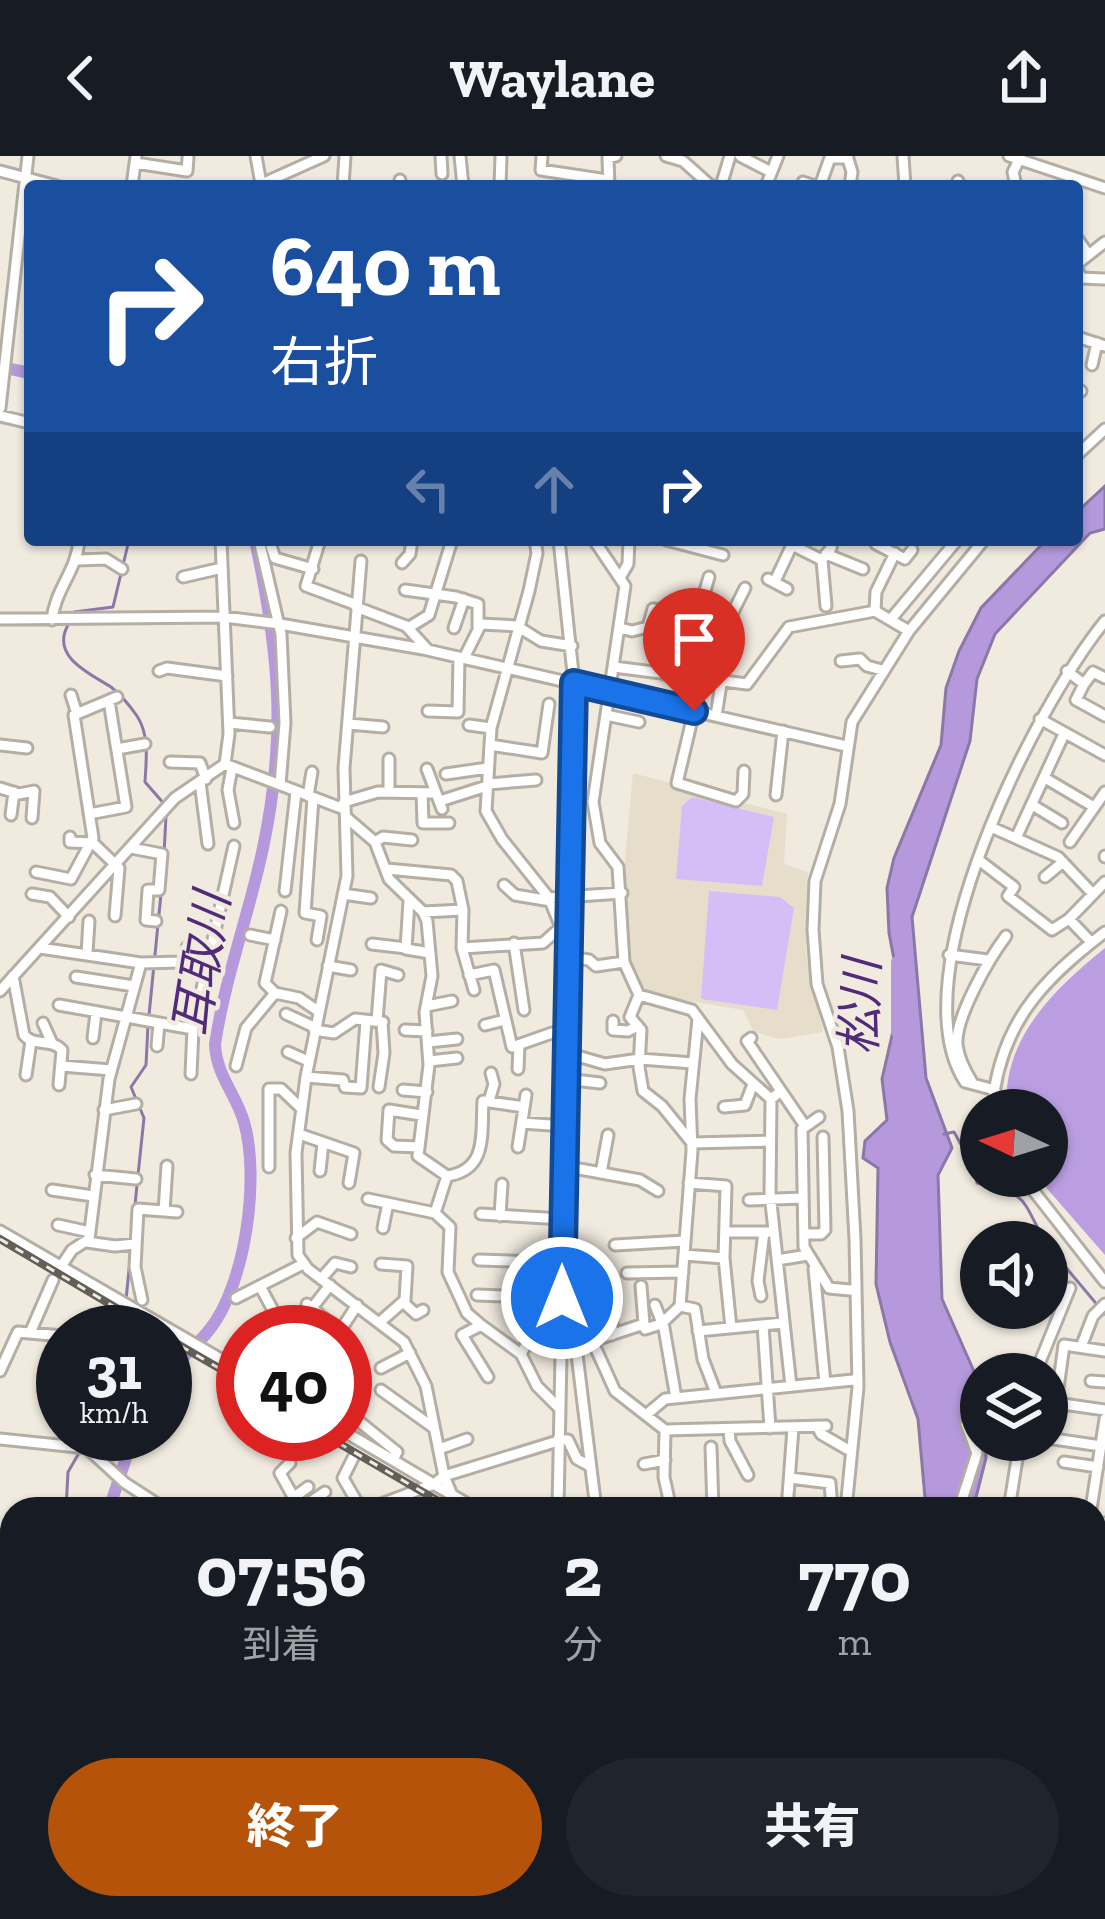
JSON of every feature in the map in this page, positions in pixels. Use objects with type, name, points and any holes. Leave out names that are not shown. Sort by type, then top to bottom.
[{"type":"street","points":[[25,178],[28,156]]},
{"type":"street","points":[[441,156],[442,174]]},
{"type":"street","points":[[542,156],[541,170],[581,180]]},
{"type":"street","points":[[608,180],[608,158],[616,156]]},
{"type":"street","points":[[666,156],[686,159]]},
{"type":"street","points":[[740,156],[771,172]]},
{"type":"street","points":[[768,180],[778,156]]},
{"type":"street","points":[[821,180],[830,158],[848,157]]},
{"type":"street","points":[[1017,157],[1082,180]]},
{"type":"street","points":[[136,160],[187,171],[188,158]]},
{"type":"street","points":[[278,180],[316,158]]},
{"type":"street","points":[[0,171],[33,180]]},
{"type":"street","points":[[0,412],[5,309],[24,187]]},
{"type":"street","points":[[1083,259],[1105,242]]},
{"type":"street","points":[[1083,247],[1088,254]]},
{"type":"street","points":[[16,260],[24,261]]},
{"type":"street","points":[[1092,365],[1101,345]]},
{"type":"street","points":[[52,620],[58,592],[77,560],[78,546]]},
{"type":"street","points":[[221,546],[228,790],[234,823]]},
{"type":"street","points":[[260,546],[279,624],[285,723],[275,784]]},
{"type":"street","points":[[271,546],[275,558],[314,569]]},
{"type":"street","points":[[319,546],[306,586],[309,590],[408,628],[428,650]]},
{"type":"street","points":[[402,562],[411,546]]},
{"type":"street","points":[[408,628],[429,615],[450,546]]},
{"type":"street","points":[[536,546],[491,728],[486,811],[550,900],[569,938]]},
{"type":"street","points":[[521,1354],[557,1298],[562,1263],[574,683],[561,546]]},
{"type":"street","points":[[597,546],[625,586],[592,802],[600,843],[618,867],[624,962],[639,995],[630,1017],[641,1030],[643,1091],[662,1106],[692,1148]]},
{"type":"street","points":[[621,576],[628,564],[629,546]]},
{"type":"street","points":[[700,546],[723,555]]},
{"type":"street","points":[[787,590],[771,580],[791,546]]},
{"type":"street","points":[[795,546],[863,568]]},
{"type":"street","points":[[826,606],[824,557],[829,546]]},
{"type":"street","points":[[879,546],[905,559],[912,550]]},
{"type":"street","points":[[891,619],[953,546]]},
{"type":"street","points":[[965,546],[973,553]]},
{"type":"street","points":[[847,1497],[859,1347],[848,1111],[838,1047],[817,984],[815,881],[840,804],[853,722],[909,631],[979,546]]},
{"type":"street","points":[[875,611],[875,592],[895,554]]},
{"type":"street","points":[[77,560],[106,559],[122,569]]},
{"type":"street","points":[[357,1305],[303,1264],[296,1238],[296,1191],[308,1061],[348,864],[345,810],[353,637],[362,561]]},
{"type":"street","points":[[183,577],[222,568]]},
{"type":"street","points":[[620,628],[648,627],[653,609],[698,615],[709,577]]},
{"type":"street","points":[[716,716],[732,614],[745,588]]},
{"type":"street","points":[[405,590],[478,604],[478,626],[461,657],[458,712],[428,711]]},
{"type":"street","points":[[454,628],[464,599]]},
{"type":"street","points":[[614,667],[747,684],[789,627],[875,611],[909,631]]},
{"type":"street","points":[[0,619],[224,616],[266,622],[461,657],[846,746]]},
{"type":"street","points":[[991,1089],[965,1082],[947,1027],[944,1010],[955,927],[1040,718],[1066,671],[1105,621]]},
{"type":"street","points":[[478,626],[519,628],[545,642],[572,646]]},
{"type":"street","points":[[664,674],[670,629]]},
{"type":"street","points":[[841,661],[860,659],[882,670]]},
{"type":"street","points":[[1104,661],[1076,700],[1105,716]]},
{"type":"street","points":[[159,671],[227,676]]},
{"type":"street","points":[[1066,671],[1084,684]]},
{"type":"street","points":[[1093,672],[1105,678]]},
{"type":"street","points":[[71,694],[77,714]]},
{"type":"street","points":[[36,872],[71,879],[89,843],[74,715],[113,699],[126,807],[89,814]]},
{"type":"street","points":[[490,745],[542,753],[549,704]]},
{"type":"street","points":[[694,711],[677,783],[736,801],[743,794],[744,771]]},
{"type":"street","points":[[606,715],[639,722]]},
{"type":"street","points":[[1040,718],[1105,755]]},
{"type":"street","points":[[229,723],[270,727]]},
{"type":"street","points":[[349,724],[383,728]]},
{"type":"street","points":[[469,725],[491,728]]},
{"type":"street","points":[[776,795],[783,731]]},
{"type":"street","points":[[1016,838],[1064,734]]},
{"type":"street","points":[[117,749],[145,744]]},
{"type":"street","points":[[0,746],[27,748]]},
{"type":"street","points":[[389,759],[389,792]]},
{"type":"street","points":[[170,762],[200,763],[208,844]]},
{"type":"street","points":[[228,766],[345,810],[375,842],[389,879],[423,912],[432,984],[427,1006],[427,1092],[418,1147],[419,1158],[447,1176]]},
{"type":"street","points":[[0,992],[165,809],[228,766]]},
{"type":"street","points":[[446,773],[488,768]]},
{"type":"street","points":[[427,769],[440,801]]},
{"type":"street","points":[[66,774],[83,771]]},
{"type":"street","points":[[285,891],[312,772]]},
{"type":"street","points":[[1045,778],[1094,806]]},
{"type":"street","points":[[345,810],[389,792],[422,793],[440,801],[488,785],[536,780]]},
{"type":"street","points":[[0,788],[34,791],[32,818]]},
{"type":"street","points":[[11,815],[14,792]]},
{"type":"street","points":[[1070,842],[1105,792]]},
{"type":"street","points":[[422,793],[424,823],[449,823]]},
{"type":"street","points":[[306,796],[305,913],[320,916],[316,940]]},
{"type":"street","points":[[1034,806],[1062,823]]},
{"type":"street","points":[[993,828],[1063,862],[1093,894]]},
{"type":"street","points":[[70,837],[70,842],[89,843],[117,865]]},
{"type":"street","points":[[375,842],[383,837],[412,840]]},
{"type":"street","points":[[190,1074],[193,1029],[234,846]]},
{"type":"street","points":[[131,848],[162,854],[159,890],[148,890],[146,920],[156,921]]},
{"type":"street","points":[[980,861],[1004,870],[1014,887],[1008,896],[1052,930],[1070,919],[1105,882]]},
{"type":"street","points":[[1046,877],[1063,862]]},
{"type":"street","points":[[115,916],[117,865]]},
{"type":"street","points":[[387,869],[451,874],[457,881],[463,910],[462,948],[474,990]]},
{"type":"street","points":[[53,901],[60,877]]},
{"type":"street","points":[[504,885],[509,893],[550,900],[622,892]]},
{"type":"street","points":[[32,894],[53,901],[69,917]]},
{"type":"street","points":[[343,894],[371,898]]},
{"type":"street","points":[[406,947],[410,901]]},
{"type":"street","points":[[281,910],[265,983],[275,993],[299,998],[318,1011]]},
{"type":"street","points":[[423,912],[463,910]]},
{"type":"street","points":[[1070,919],[1091,942]]},
{"type":"street","points":[[86,953],[89,921]]},
{"type":"street","points":[[462,948],[543,943],[562,926]]},
{"type":"street","points":[[512,927],[524,1010]]},
{"type":"street","points":[[199,928],[215,932]]},
{"type":"street","points":[[994,1089],[1027,1002],[1105,932]]},
{"type":"street","points":[[250,935],[274,940]]},
{"type":"street","points":[[972,1082],[957,1038],[988,960],[1006,936]]},
{"type":"street","points":[[118,958],[122,941]]},
{"type":"street","points":[[372,944],[430,952]]},
{"type":"street","points":[[40,948],[140,964],[182,962],[187,947]]},
{"type":"street","points":[[949,955],[988,960]]},
{"type":"street","points":[[569,957],[589,959],[596,966],[624,962]]},
{"type":"street","points":[[30,1334],[57,1272],[88,1237],[111,1070],[140,964]]},
{"type":"street","points":[[328,966],[350,970]]},
{"type":"street","points":[[306,1077],[344,1080],[346,1087],[361,1088],[377,1021],[381,970],[398,975]]},
{"type":"street","points":[[469,975],[494,970],[512,1047],[552,1033],[567,1034]]},
{"type":"street","points":[[13,976],[22,1027],[31,1041],[26,1075]]},
{"type":"street","points":[[76,977],[134,986]]},
{"type":"street","points":[[236,1066],[246,1028],[275,993]]},
{"type":"street","points":[[639,995],[692,1010],[721,1052],[753,1084],[776,1095]]},
{"type":"street","points":[[427,1006],[452,1001]]},
{"type":"street","points":[[59,1005],[193,1029]]},
{"type":"street","points":[[93,1038],[96,1013]]},
{"type":"street","points":[[286,1014],[314,1029],[334,1033],[355,1019],[377,1021]]},
{"type":"street","points":[[645,1329],[662,1324],[680,1306],[698,1019]]},
{"type":"street","points":[[485,1025],[505,1020]]},
{"type":"street","points":[[377,1021],[384,1053],[380,1087]]},
{"type":"street","points":[[613,1021],[613,1030],[638,1026]]},
{"type":"street","points":[[43,1023],[52,1043]]},
{"type":"street","points":[[157,1046],[159,1024]]},
{"type":"street","points":[[405,1030],[457,1040]]},
{"type":"street","points":[[751,1038],[746,1041],[776,1095],[805,1126]]},
{"type":"street","points":[[31,1041],[52,1043],[62,1050],[59,1085]]},
{"type":"street","points":[[518,1069],[519,1045]]},
{"type":"street","points":[[289,1052],[308,1061]]},
{"type":"street","points":[[567,1053],[605,1064],[640,1059],[693,1063]]},
{"type":"street","points":[[411,1063],[457,1058]]},
{"type":"street","points":[[61,1066],[111,1070]]},
{"type":"street","points":[[488,1101],[494,1084],[491,1073]]},
{"type":"street","points":[[566,1079],[600,1083]]},
{"type":"street","points":[[724,1107],[745,1105],[753,1084]]},
{"type":"street","points":[[269,1168],[269,1089],[280,1089],[302,1109]]},
{"type":"street","points":[[403,1090],[427,1092]]},
{"type":"street","points":[[761,1296],[758,1281],[769,1232],[770,1141],[776,1095]]},
{"type":"street","points":[[447,1176],[473,1167],[480,1157],[483,1101],[525,1101],[518,1147]]},
{"type":"street","points":[[104,1110],[136,1104]]},
{"type":"street","points":[[418,1147],[394,1146],[387,1140],[389,1110],[421,1115]]},
{"type":"street","points":[[820,1118],[802,1129],[803,1198],[825,1383]]},
{"type":"street","points":[[522,1123],[565,1126]]},
{"type":"street","points":[[298,1134],[354,1154],[349,1183]]},
{"type":"street","points":[[601,1173],[608,1135]]},
{"type":"street","points":[[804,1234],[825,1230],[823,1137]]},
{"type":"street","points":[[677,1166],[692,1148],[770,1141]]},
{"type":"street","points":[[320,1171],[323,1143]]},
{"type":"street","points":[[164,1211],[167,1166]]},
{"type":"street","points":[[563,1166],[640,1180],[658,1192]]},
{"type":"street","points":[[95,1174],[136,1179]]},
{"type":"street","points":[[435,1213],[447,1176]]},
{"type":"street","points":[[495,1233],[502,1184]]},
{"type":"street","points":[[689,1184],[726,1186],[724,1258],[731,1328]]},
{"type":"street","points":[[52,1190],[93,1196]]},
{"type":"street","points":[[281,1190],[296,1191]]},
{"type":"street","points":[[410,1208],[412,1192]]},
{"type":"street","points":[[1038,1197],[1105,1282]]},
{"type":"street","points":[[749,1200],[803,1198]]},
{"type":"street","points":[[368,1199],[435,1213],[450,1226],[448,1272],[467,1313],[521,1354],[537,1385],[559,1407]]},
{"type":"street","points":[[383,1228],[388,1203]]},
{"type":"street","points":[[142,1300],[133,1244],[138,1209],[177,1212]]},
{"type":"street","points":[[279,1214],[296,1214]]},
{"type":"street","points":[[481,1214],[562,1219]]},
{"type":"street","points":[[296,1238],[317,1222],[351,1234]]},
{"type":"street","points":[[58,1225],[88,1237],[133,1244]]},
{"type":"street","points":[[0,1231],[57,1272],[216,1357]]},
{"type":"street","points":[[725,1232],[769,1232]]},
{"type":"street","points":[[769,1232],[777,1260],[790,1386]]},
{"type":"street","points":[[615,1245],[684,1241]]},
{"type":"street","points":[[683,1256],[724,1258]]},
{"type":"street","points":[[479,1260],[562,1263]]},
{"type":"street","points":[[777,1260],[810,1260]]},
{"type":"street","points":[[810,1260],[829,1288],[850,1290]]},
{"type":"street","points":[[310,1305],[334,1263],[351,1267]]},
{"type":"street","points":[[236,1298],[303,1264]]},
{"type":"street","points":[[380,1264],[407,1266],[404,1303],[380,1322]]},
{"type":"street","points":[[626,1273],[682,1272]]},
{"type":"street","points":[[260,1286],[270,1305]]},
{"type":"street","points":[[592,1341],[644,1324],[640,1286]]},
{"type":"street","points":[[1044,1353],[1070,1288]]},
{"type":"street","points":[[477,1295],[557,1298]]},
{"type":"street","points":[[557,1298],[567,1322],[594,1497]]},
{"type":"street","points":[[404,1303],[416,1314],[423,1310]]},
{"type":"street","points":[[612,1303],[612,1335]]},
{"type":"street","points":[[1081,1347],[1093,1316],[1105,1304]]},
{"type":"street","points":[[655,1305],[676,1397]]},
{"type":"street","points":[[680,1306],[695,1309],[716,1393]]},
{"type":"street","points":[[372,1316],[404,1342],[420,1373],[452,1495]]},
{"type":"street","points":[[567,1322],[592,1341],[610,1383],[665,1430],[822,1426],[821,1433],[847,1449]]},
{"type":"street","points":[[558,1497],[559,1407],[567,1322]]},
{"type":"street","points":[[698,1331],[783,1323]]},
{"type":"street","points":[[446,1339],[481,1325]]},
{"type":"street","points":[[763,1325],[770,1428]]},
{"type":"street","points":[[0,1371],[18,1332],[36,1334]]},
{"type":"street","points":[[462,1335],[488,1377]]},
{"type":"street","points":[[1064,1462],[1100,1475],[1105,1414],[1056,1403],[1064,1345],[1105,1351]]},
{"type":"street","points":[[381,1368],[410,1354]]},
{"type":"street","points":[[404,1381],[420,1373]]},
{"type":"street","points":[[646,1415],[665,1399],[676,1397],[853,1380]]},
{"type":"street","points":[[1091,1381],[1105,1382]]},
{"type":"street","points":[[382,1390],[434,1428]]},
{"type":"street","points":[[788,1497],[793,1428]]},
{"type":"street","points":[[729,1429],[730,1441],[748,1475]]},
{"type":"street","points":[[665,1430],[669,1497]]},
{"type":"street","points":[[372,1432],[397,1452],[393,1460]]},
{"type":"street","points":[[0,1439],[79,1444],[147,1497]]},
{"type":"street","points":[[439,1449],[467,1439]]},
{"type":"street","points":[[398,1497],[444,1476],[558,1440],[568,1440],[577,1459],[588,1465]]},
{"type":"street","points":[[1068,1441],[1101,1446]]},
{"type":"street","points":[[711,1447],[713,1497]]},
{"type":"street","points":[[372,1448],[455,1497]]},
{"type":"street","points":[[644,1464],[665,1460]]},
{"type":"street","points":[[351,1461],[343,1478],[356,1497]]},
{"type":"street","points":[[963,1497],[974,1461]]},
{"type":"street","points":[[1012,1497],[1017,1461]]},
{"type":"street","points":[[290,1462],[280,1473],[292,1497]]},
{"type":"street","points":[[790,1478],[830,1483],[831,1497]]},
{"type":"street","points":[[293,1497],[308,1487]]},
{"type":"street","points":[[318,1497],[325,1492]]},
{"type":"shaded area","points":[[1105,486],[1105,529],[1083,540],[1083,506]]},
{"type":"shaded area","points":[[1040,546],[1078,546],[995,634],[977,679],[970,741],[912,917],[926,1078],[952,1148],[938,1175],[942,1299],[966,1353],[960,1353],[960,1461],[985,1461],[976,1497],[925,1497],[918,1419],[890,1342],[876,1284],[878,1168],[863,1158],[865,1141],[887,1120],[882,1079],[901,996],[889,933],[887,888],[894,858],[941,745],[946,688],[981,608]]},
{"type":"shaded area","points":[[633,773],[787,814],[784,864],[808,872],[806,953],[823,1032],[780,1039],[754,1032],[743,1010],[642,993],[628,968],[625,860]]},
{"type":"shaded area","points":[[692,797],[774,817],[762,886],[676,879],[682,806]]},
{"type":"shaded area","points":[[709,891],[780,897],[794,908],[777,1010],[701,999]]},
{"type":"shaded area","points":[[1105,948],[1105,1255],[1054,1197],[1068,1197],[1068,1089],[1007,1089],[1022,1039],[1067,981]]},
{"type":"waterway","name":"耳取川","points":[[0,367],[24,372]]},
{"type":"waterway","points":[[74,612],[113,607],[128,546]]},
{"type":"waterway","name":"耳取川","points":[[192,1348],[222,1309],[233,1285],[250,1200],[244,1122],[215,1044],[263,848],[275,768],[274,657],[256,546]]},
{"type":"waterway","points":[[68,625],[64,636],[68,655],[114,690],[137,716],[146,740],[145,782],[166,806]]},
{"type":"waterway","points":[[164,854],[166,816]]},
{"type":"waterway","points":[[149,1015],[161,894]]},
{"type":"waterway","name":"松川","points":[[897,962],[897,1032]]},
{"type":"waterway","points":[[138,1175],[144,1118],[131,1087],[146,1065],[148,1025]]},
{"type":"waterway","points":[[944,1134],[954,1132],[977,1183],[1015,1195],[1034,1221]]},
{"type":"waterway","points":[[135,1205],[137,1185]]},
{"type":"waterway","points":[[126,1300],[131,1250]]},
{"type":"waterway","points":[[1068,1270],[1105,1314]]},
{"type":"waterway","points":[[67,1497],[68,1472],[74,1461]]},
{"type":"waterway","name":"耳取川","points":[[113,1497],[125,1461]]},
{"type":"railway","points":[[0,1239],[111,1305]]},
{"type":"railway","points":[[192,1353],[216,1366]]},
{"type":"railway","points":[[369,1461],[431,1497]]},
{"type":"route","points":[[562,1298],[574,683],[694,711]]}]
